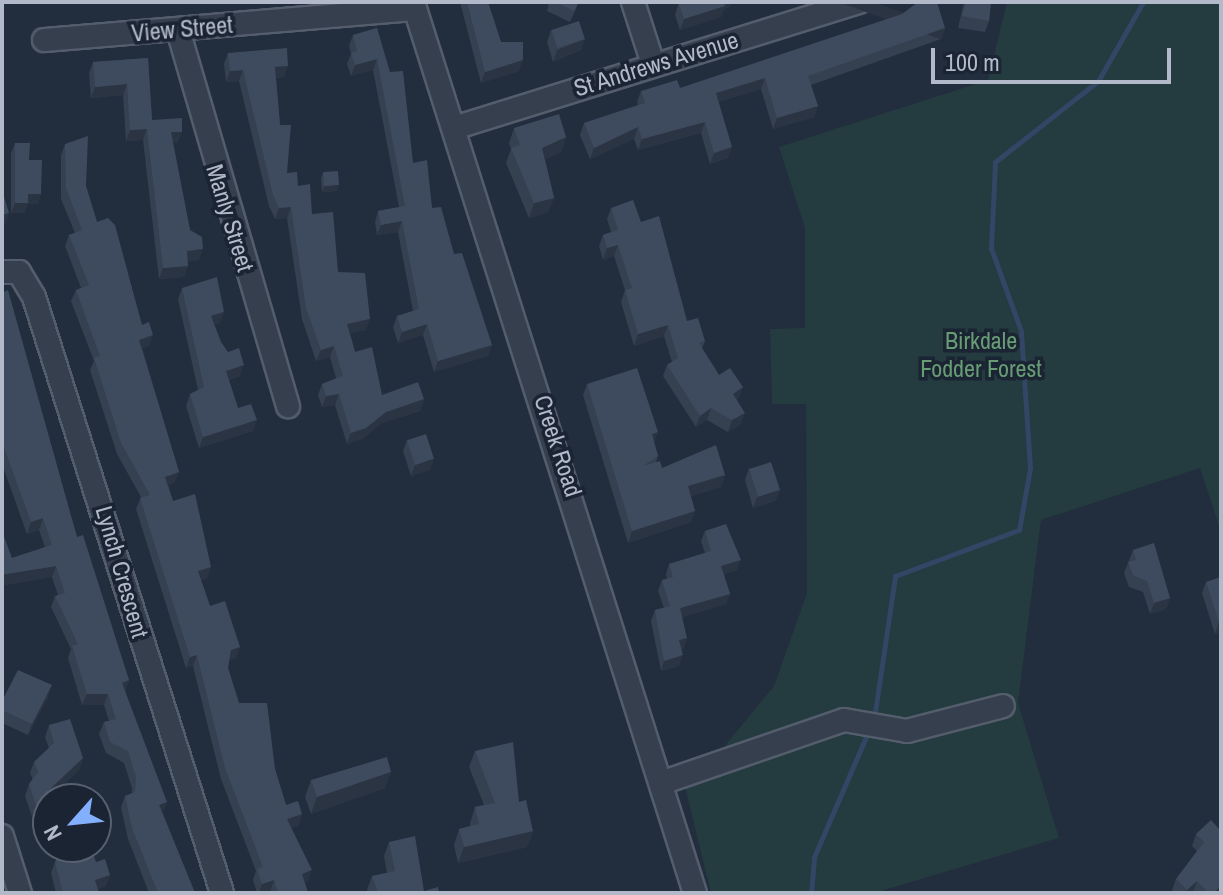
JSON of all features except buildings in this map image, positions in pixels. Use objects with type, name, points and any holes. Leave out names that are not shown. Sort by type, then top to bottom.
[{"type":"street","points":[[633,2],[653,64]]},
{"type":"street","name":"St Andrews Avenue","points":[[454,128],[859,2]]},
{"type":"street","name":"View Street","points":[[44,40],[414,6]]},
{"type":"street","name":"Creek Road","points":[[414,6],[664,782],[695,893]]},
{"type":"street","name":"Manly Street","points":[[178,30],[288,406]]},
{"type":"street","name":"Lynch Crescent","points":[[2,272],[19,272],[34,297],[222,893]]},
{"type":"street","points":[[664,782],[844,720],[907,731],[1003,706]]},
{"type":"street","points":[[2,836],[20,893]]},
{"type":"green space","name":"Birkdale Fodder Forest","points":[[1007,2],[1221,2],[1221,532],[1200,468],[1041,520],[1018,703],[1059,838],[874,893],[711,893],[680,767],[719,753],[774,686],[807,593],[806,404],[772,404],[770,329],[805,328],[805,228],[779,147],[988,80]]},
{"type":"waterway","points":[[874,719],[895,576],[1019,530],[1030,468],[1021,331],[991,248],[995,162],[1098,81],[1143,2]]},
{"type":"waterway","points":[[811,893],[814,857],[868,732]]}]
